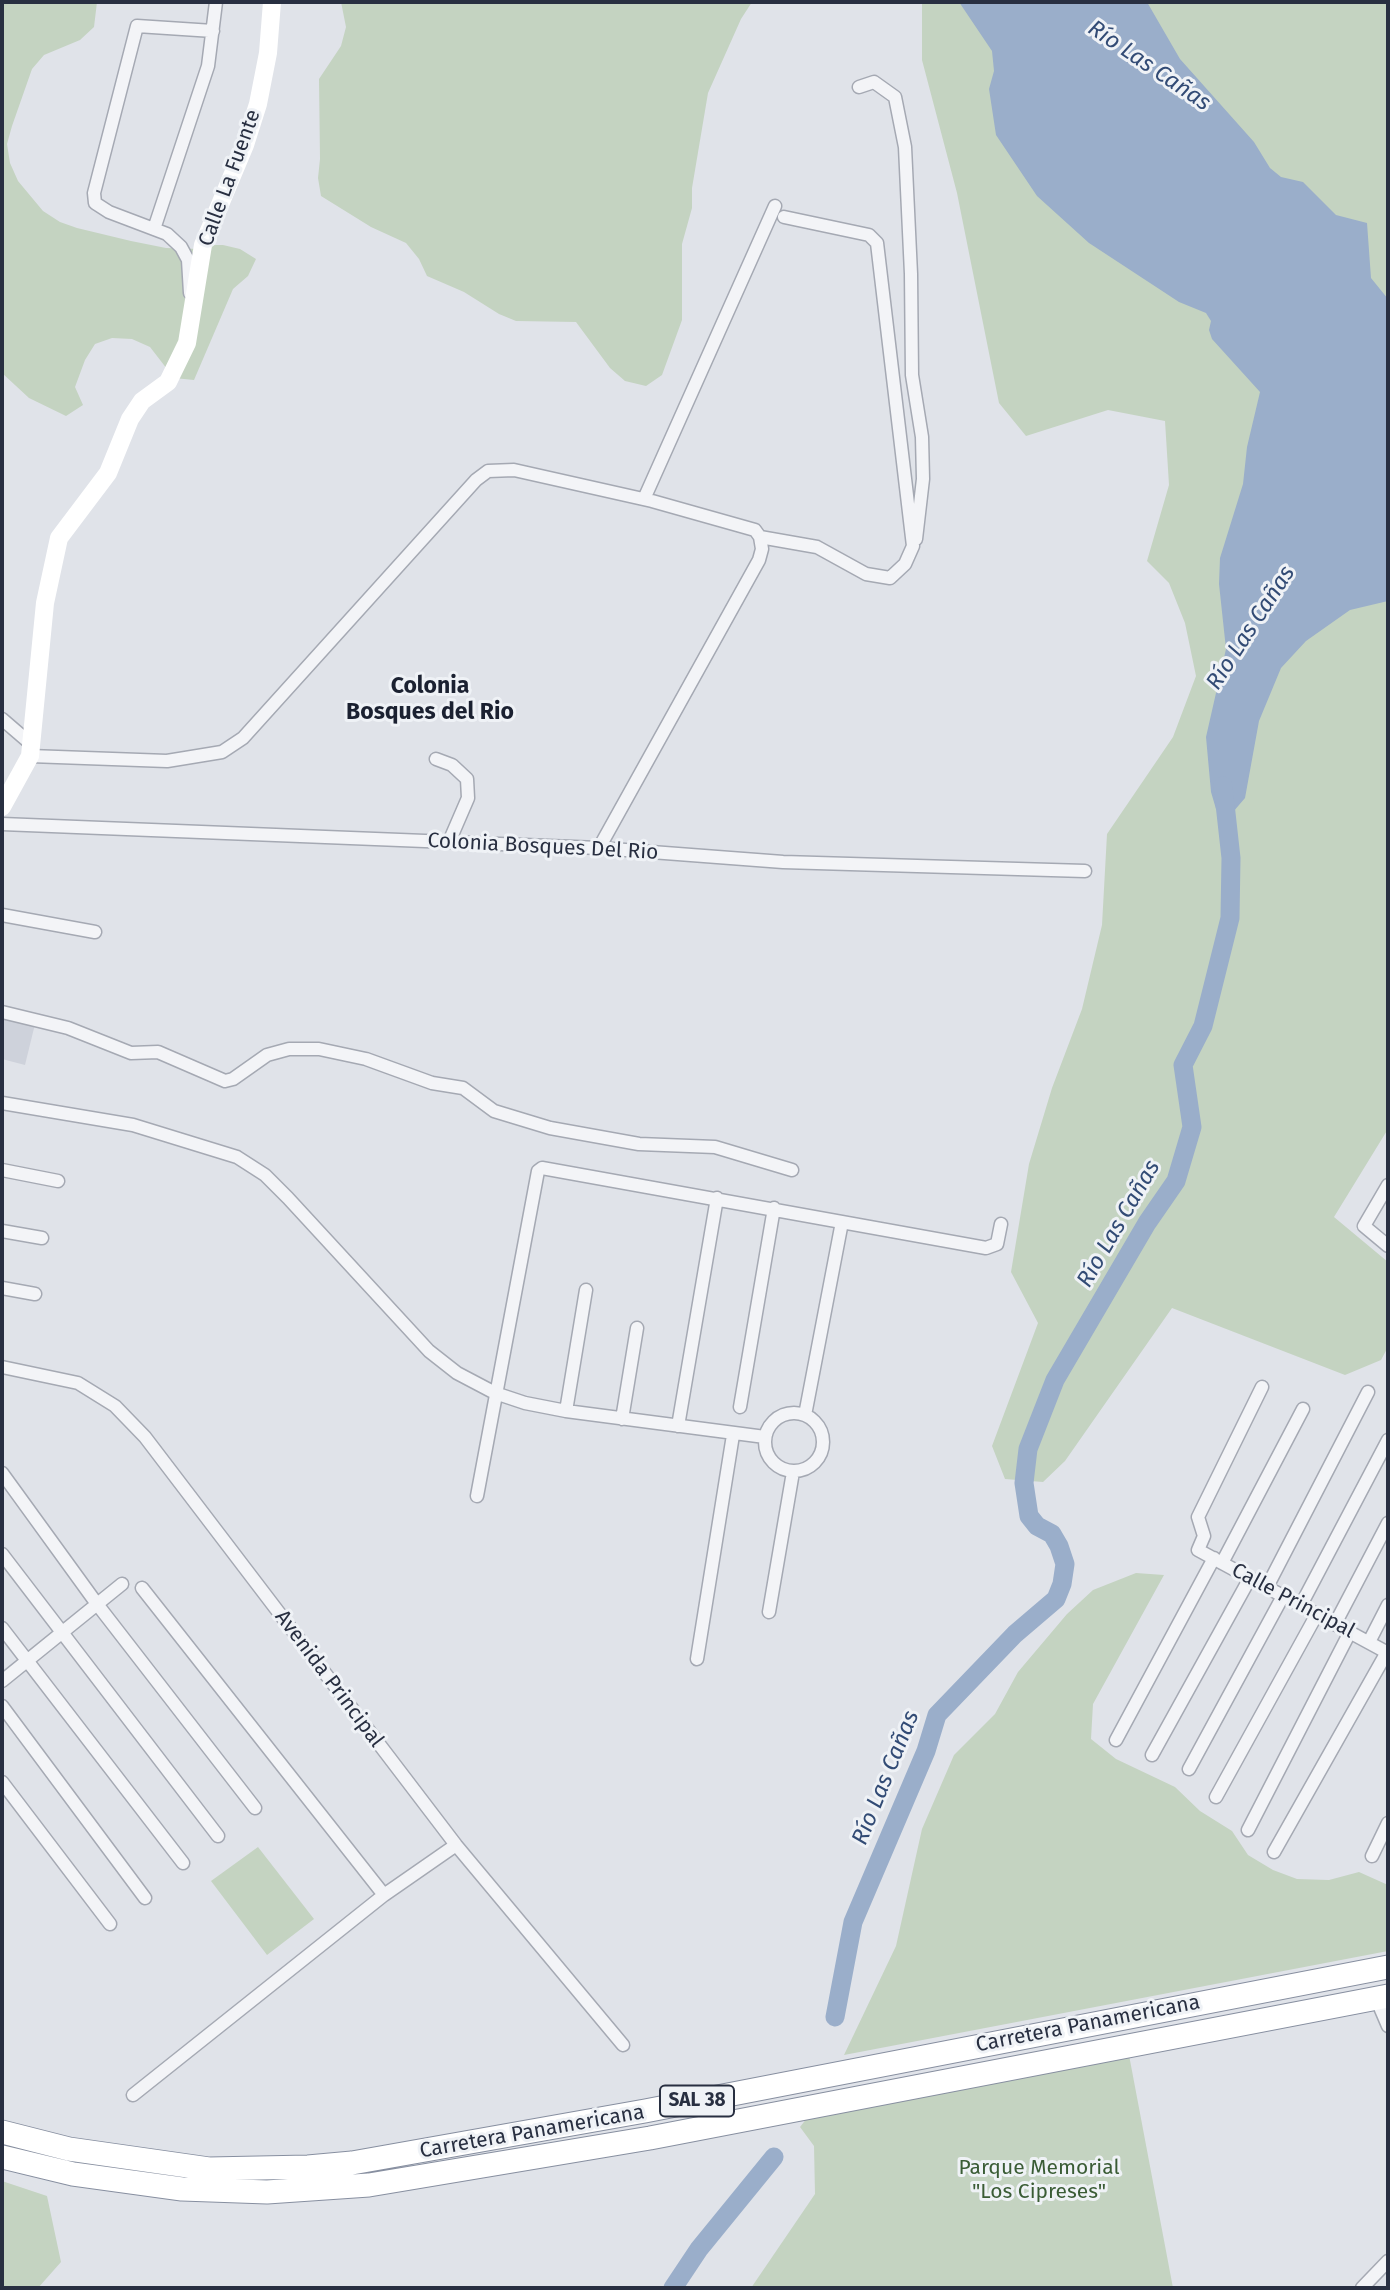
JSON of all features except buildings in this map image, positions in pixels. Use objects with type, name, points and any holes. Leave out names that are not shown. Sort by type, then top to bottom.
[{"type":"highway","name":"Carretera Panamericana","points":[[2,2132],[69,2149],[166,2165],[209,2169],[308,2167],[397,2156],[645,2111],[1388,1966]]},
{"type":"highway","name":"Carretera Panamericana","points":[[2,2157],[73,2174],[142,2185],[267,2192],[382,2183],[713,2126],[1382,1997]]},
{"type":"highway","points":[[705,2099],[703,2115],[713,2126]]},
{"type":"highway","points":[[645,2111],[652,2122],[648,2138]]},
{"type":"street","points":[[154,229],[208,66],[216,2]]},
{"type":"street","name":"Calle La Fuente","points":[[2,807],[31,750],[45,603],[59,538],[108,473],[130,419],[142,401],[168,382],[187,343],[203,246],[245,145],[258,104],[268,53],[272,2]]},
{"type":"street","points":[[192,321],[188,260],[167,234],[109,212],[95,203],[94,193],[133,33],[137,26],[213,31]]},
{"type":"street","points":[[760,537],[817,547],[866,574],[890,578],[905,564],[919,530],[923,479],[922,437],[912,375],[912,274],[905,147],[895,97],[874,82],[859,87]]},
{"type":"street","points":[[644,499],[775,206]]},
{"type":"street","points":[[784,217],[869,235],[877,243],[913,546]]},
{"type":"street","points":[[2,719],[31,750],[167,761],[222,752],[243,737],[476,480],[488,471],[514,470],[644,499],[755,530],[760,537],[762,550],[759,561],[599,848]]},
{"type":"street","points":[[436,759],[452,765],[467,779],[468,798],[449,842]]},
{"type":"street","name":"Colonia Bosques Del Rio","points":[[2,824],[599,848],[783,862],[1085,871]]},
{"type":"street","points":[[2,915],[95,933]]},
{"type":"street","points":[[2,1012],[68,1028],[131,1053],[158,1052],[225,1081],[233,1079],[267,1055],[289,1049],[319,1049],[366,1059],[432,1083],[464,1088],[494,1111],[550,1128],[639,1144],[715,1147],[792,1171]]},
{"type":"street","points":[[2,1103],[133,1125],[237,1157],[265,1175],[288,1198],[429,1351],[457,1373],[495,1393],[525,1404],[566,1411],[733,1435],[765,1437]]},
{"type":"street","points":[[477,1496],[538,1171],[542,1168],[986,1248],[997,1244],[1002,1224]]},
{"type":"street","points":[[2,1170],[58,1181]]},
{"type":"street","points":[[1388,1185],[1364,1226],[1388,1247]]},
{"type":"street","points":[[678,1426],[717,1198]]},
{"type":"street","points":[[740,1407],[774,1208]]},
{"type":"street","points":[[805,1415],[842,1222]]},
{"type":"street","points":[[2,1231],[42,1238]]},
{"type":"street","points":[[2,1288],[36,1294]]},
{"type":"street","points":[[566,1411],[586,1290]]},
{"type":"street","points":[[622,1419],[638,1328]]},
{"type":"street","name":"Avenida Principal","points":[[2,1367],[78,1383],[115,1406],[145,1437],[456,1846],[623,2045]]},
{"type":"street","name":"Calle Principal","points":[[1262,1387],[1198,1517],[1204,1536],[1198,1550],[1388,1652]]},
{"type":"street","points":[[1267,1587],[1368,1392]]},
{"type":"street","points":[[1116,1740],[1303,1409]]},
{"type":"street","points":[[796,1413],[805,1415],[820,1428],[823,1448],[813,1465],[793,1472],[783,1470],[768,1457],[765,1437],[768,1429],[780,1416],[796,1413]]},
{"type":"street","points":[[697,1659],[733,1435]]},
{"type":"street","points":[[1301,1605],[1388,1440]]},
{"type":"street","points":[[769,1612],[793,1472]]},
{"type":"street","points":[[2,1473],[97,1604],[256,1808]]},
{"type":"street","points":[[1335,1624],[1388,1523]]},
{"type":"street","points":[[2,1554],[218,1836]]},
{"type":"street","points":[[1152,1755],[1250,1578]]},
{"type":"street","points":[[2,1681],[122,1584]]},
{"type":"street","points":[[142,1588],[384,1895]]},
{"type":"street","points":[[1189,1769],[1283,1595]]},
{"type":"street","points":[[1369,1642],[1388,1605]]},
{"type":"street","points":[[1216,1797],[1317,1614]]},
{"type":"street","points":[[2,1628],[183,1863]]},
{"type":"street","points":[[1248,1830],[1350,1632]]},
{"type":"street","points":[[1274,1852],[1388,1652]]},
{"type":"street","points":[[2,1706],[145,1898]]},
{"type":"street","points":[[2,1782],[110,1924]]},
{"type":"street","points":[[1372,1856],[1388,1823]]},
{"type":"street","points":[[133,2095],[384,1895],[456,1846]]},
{"type":"street","points":[[1382,1997],[1388,2026]]},
{"type":"street","points":[[1362,2288],[1388,2261]]},
{"type":"shaded area","points":[[2,1014],[36,1020],[25,1065],[2,1059]]},
{"type":"green space","points":[[2,2],[97,2],[94,27],[80,40],[44,55],[32,69],[7,144],[10,163],[18,181],[43,211],[60,222],[77,228],[131,241],[166,248],[199,249],[203,245],[223,245],[240,249],[256,259],[248,276],[233,289],[194,380],[174,378],[150,347],[132,339],[112,338],[95,344],[85,360],[75,387],[83,405],[66,416],[29,398],[2,373]]},
{"type":"green space","points":[[341,2],[752,2],[741,19],[708,93],[692,188],[692,208],[682,244],[682,320],[662,375],[646,386],[625,381],[610,368],[576,322],[516,321],[499,314],[464,292],[427,276],[419,259],[406,243],[371,227],[321,196],[318,178],[319,79],[341,46],[346,27]]},
{"type":"green space","points":[[922,2],[1388,2],[1388,1129],[1334,1217],[1388,1262],[1388,1347],[1381,1360],[1345,1375],[1172,1308],[1065,1461],[1043,1482],[1005,1479],[992,1446],[1038,1323],[1011,1272],[1029,1164],[1052,1088],[1082,1009],[1102,925],[1107,834],[1173,737],[1196,676],[1185,623],[1169,583],[1147,561],[1169,485],[1165,421],[1108,410],[1026,436],[999,403],[957,193],[922,60]]},
{"type":"green space","points":[[1136,1573],[1164,1575],[1093,1704],[1091,1739],[1116,1759],[1175,1787],[1200,1811],[1232,1831],[1248,1855],[1273,1870],[1297,1879],[1329,1880],[1359,1872],[1388,1885],[1388,1951],[844,2055],[896,1946],[922,1829],[954,1755],[995,1714],[1018,1672],[1067,1614],[1093,1590]]},
{"type":"green space","points":[[258,1847],[314,1919],[267,1955],[211,1881]]},
{"type":"green space","name":"Parque Memorial \"Los Cipreses\"","points":[[1129,2055],[1173,2288],[751,2288],[815,2194],[814,2146],[800,2127],[814,2109]]},
{"type":"green space","points":[[2,2181],[47,2196],[61,2262],[38,2288],[2,2288]]},
{"type":"water","points":[[959,2],[1147,2],[1180,59],[1254,142],[1270,168],[1281,177],[1303,182],[1336,215],[1367,223],[1371,278],[1388,299],[1388,601],[1350,610],[1306,641],[1281,668],[1259,721],[1245,798],[1233,812],[1216,809],[1211,792],[1206,737],[1226,649],[1219,584],[1220,558],[1243,484],[1247,447],[1260,392],[1212,339],[1209,330],[1211,321],[1206,313],[1179,302],[1089,243],[1037,196],[996,135],[989,89],[994,71],[992,51]]},
{"type":"waterway","name":"Río Las Cañas","points":[[835,2017],[853,1922],[926,1751],[937,1715],[1015,1634],[1056,1599],[1062,1584],[1065,1564],[1059,1546],[1052,1534],[1037,1526],[1029,1516],[1024,1483],[1028,1449],[1055,1380],[1147,1223],[1176,1181],[1192,1127],[1183,1065],[1203,1026],[1230,918],[1231,858],[1223,786]]},
{"type":"waterway","name":"Río Las Cañas","points":[[673,2288],[699,2249],[774,2157]]},
{"type":"district","name":"Colonia Bosques del Rio","points":[[430,700]]}]
